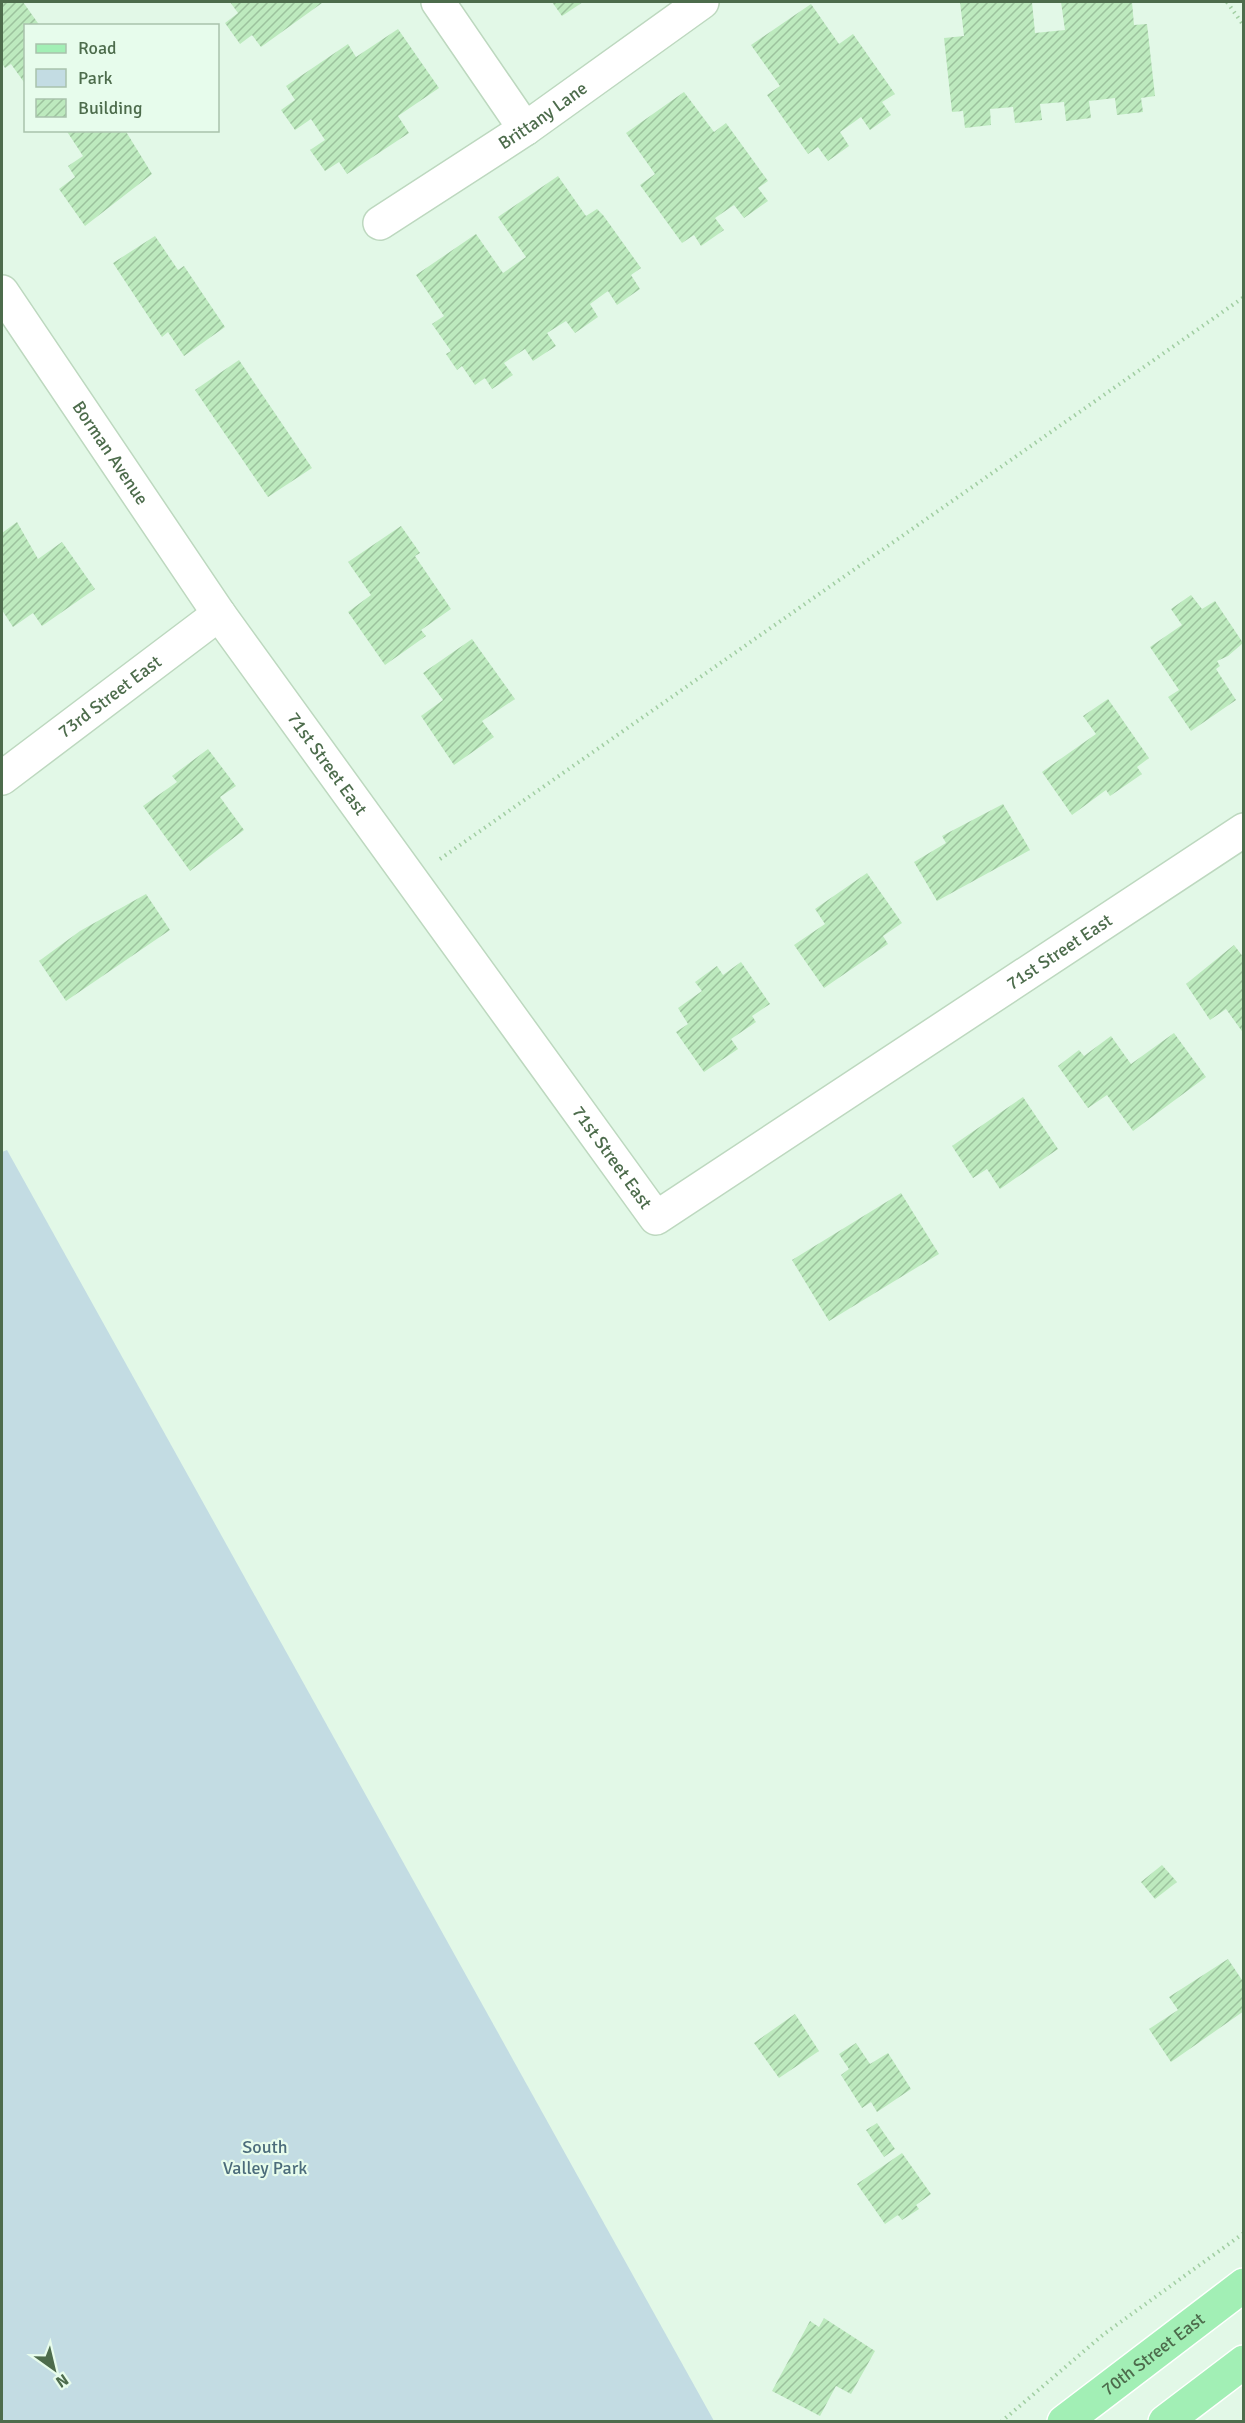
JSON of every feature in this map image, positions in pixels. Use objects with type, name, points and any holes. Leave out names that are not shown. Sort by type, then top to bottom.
[{"type":"main road","name":"70th Street East","points":[[1064,2421],[1244,2285]]},
{"type":"main road","points":[[1166,2421],[1244,2362]]},
{"type":"street","points":[[438,2],[525,129]]},
{"type":"street","name":"Brittany Lane","points":[[380,223],[525,129],[702,2]]},
{"type":"street","name":"Borman Avenue","points":[[2,292],[219,614]]},
{"type":"street","name":"73rd Street East","points":[[2,778],[219,614]]},
{"type":"street","name":"71st Street East","points":[[219,614],[656,1218],[1244,830]]},
{"type":"path","points":[[1227,2],[1244,26]]},
{"type":"path","points":[[411,879],[1244,297]]},
{"type":"path","points":[[1001,2421],[1104,2334],[1244,2233]]},
{"type":"green space","name":"South Valley Park","points":[[7,1150],[714,2421],[2,2421],[2,1152]]},
{"type":"building","points":[[2,2],[23,2],[39,24],[24,24],[24,82],[11,64],[5,68],[2,63]]},
{"type":"building","points":[[230,2],[322,3],[261,47],[252,35],[240,44],[225,23],[238,13]]},
{"type":"building","points":[[552,2],[583,2],[562,16]]},
{"type":"building","points":[[960,2],[1032,2],[1035,33],[1065,30],[1061,2],[1132,2],[1134,25],[1147,24],[1155,96],[1141,98],[1143,112],[1117,115],[1115,98],[1089,101],[1091,118],[1066,121],[1064,102],[1040,104],[1042,120],[1015,123],[1013,107],[990,109],[991,125],[965,128],[963,111],[952,112],[944,38],[964,36]]},
{"type":"building","points":[[811,4],[839,44],[853,34],[895,94],[882,102],[891,115],[870,130],[861,117],[840,132],[849,146],[828,161],[818,147],[808,154],[767,95],[780,86],[751,45]]},
{"type":"building","points":[[398,29],[439,88],[398,116],[409,133],[347,174],[339,162],[325,171],[310,150],[325,140],[311,119],[295,130],[281,110],[295,100],[286,86],[348,44],[356,57]]},
{"type":"building","points":[[684,92],[714,132],[726,123],[768,181],[758,188],[768,201],[744,218],[734,205],[715,218],[724,230],[701,246],[694,235],[682,243],[640,185],[655,174],[626,133]]},
{"type":"building","points":[[67,132],[126,132],[152,174],[85,226],[59,189],[75,177],[68,166],[83,156]]},
{"type":"building","points":[[558,176],[586,216],[597,209],[603,215],[641,268],[631,275],[640,289],[617,305],[608,291],[590,304],[598,317],[575,333],[566,321],[547,333],[556,346],[533,361],[525,349],[504,363],[513,375],[492,389],[485,378],[475,385],[462,366],[457,370],[446,354],[451,351],[432,324],[444,316],[416,275],[476,234],[503,273],[526,257],[498,217]]},
{"type":"building","points":[[155,236],[178,270],[184,266],[225,327],[184,356],[168,332],[162,337],[113,263]]},
{"type":"building","points":[[239,360],[312,468],[268,497],[195,390]]},
{"type":"building","points":[[17,522],[38,559],[62,542],[95,589],[42,626],[33,613],[13,627],[2,610],[2,533]]},
{"type":"building","points":[[401,526],[420,553],[415,556],[451,609],[421,630],[426,636],[385,665],[348,612],[371,595],[348,562]]},
{"type":"building","points":[[1191,595],[1202,609],[1215,601],[1243,643],[1228,656],[1217,661],[1220,666],[1216,669],[1236,700],[1191,731],[1168,697],[1179,690],[1150,647],[1182,625],[1171,609]]},
{"type":"building","points":[[472,639],[515,699],[482,721],[494,737],[454,765],[421,716],[443,700],[423,673]]},
{"type":"building","points":[[1108,699],[1149,758],[1137,767],[1142,774],[1110,796],[1106,790],[1072,815],[1042,772],[1096,734],[1083,716]]},
{"type":"building","points":[[208,749],[236,786],[220,797],[244,830],[190,871],[143,806],[177,782],[172,776]]},
{"type":"building","points":[[1003,804],[1030,850],[937,901],[914,862],[946,843],[942,836]]},
{"type":"building","points":[[867,873],[902,923],[883,936],[888,944],[824,988],[794,945],[825,924],[815,909]]},
{"type":"building","points":[[146,894],[170,930],[66,1001],[39,961],[80,931]]},
{"type":"building","points":[[1234,945],[1244,958],[1244,1034],[1226,1009],[1210,1020],[1186,984]]},
{"type":"building","points":[[741,962],[770,1004],[752,1016],[756,1022],[731,1039],[738,1049],[704,1072],[676,1032],[688,1024],[678,1008],[702,991],[695,982],[717,966],[723,975]]},
{"type":"building","points":[[1174,1033],[1206,1077],[1133,1131],[1107,1095],[1088,1108],[1058,1066],[1079,1050],[1084,1056],[1111,1036],[1131,1064]]},
{"type":"building","points":[[1023,1097],[1058,1149],[1000,1189],[987,1169],[973,1178],[952,1146]]},
{"type":"building","points":[[901,1193],[939,1254],[829,1321],[792,1260]]},
{"type":"building","points":[[1162,1865],[1177,1882],[1155,1899],[1141,1882]]},
{"type":"building","points":[[1228,1959],[1244,1983],[1244,2011],[1171,2062],[1149,2029],[1178,2010],[1169,1997]]},
{"type":"building","points":[[795,2014],[819,2051],[779,2078],[754,2043]]},
{"type":"building","points":[[856,2043],[870,2064],[888,2053],[911,2089],[877,2112],[871,2102],[862,2108],[841,2075],[849,2069],[839,2054]]},
{"type":"building","points":[[877,2123],[895,2149],[884,2157],[866,2130]]},
{"type":"building","points":[[902,2153],[931,2194],[916,2205],[919,2209],[902,2220],[898,2215],[885,2224],[857,2184]]},
{"type":"building","points":[[824,2318],[875,2351],[851,2394],[836,2386],[820,2416],[772,2391],[810,2321],[819,2327]]}]
